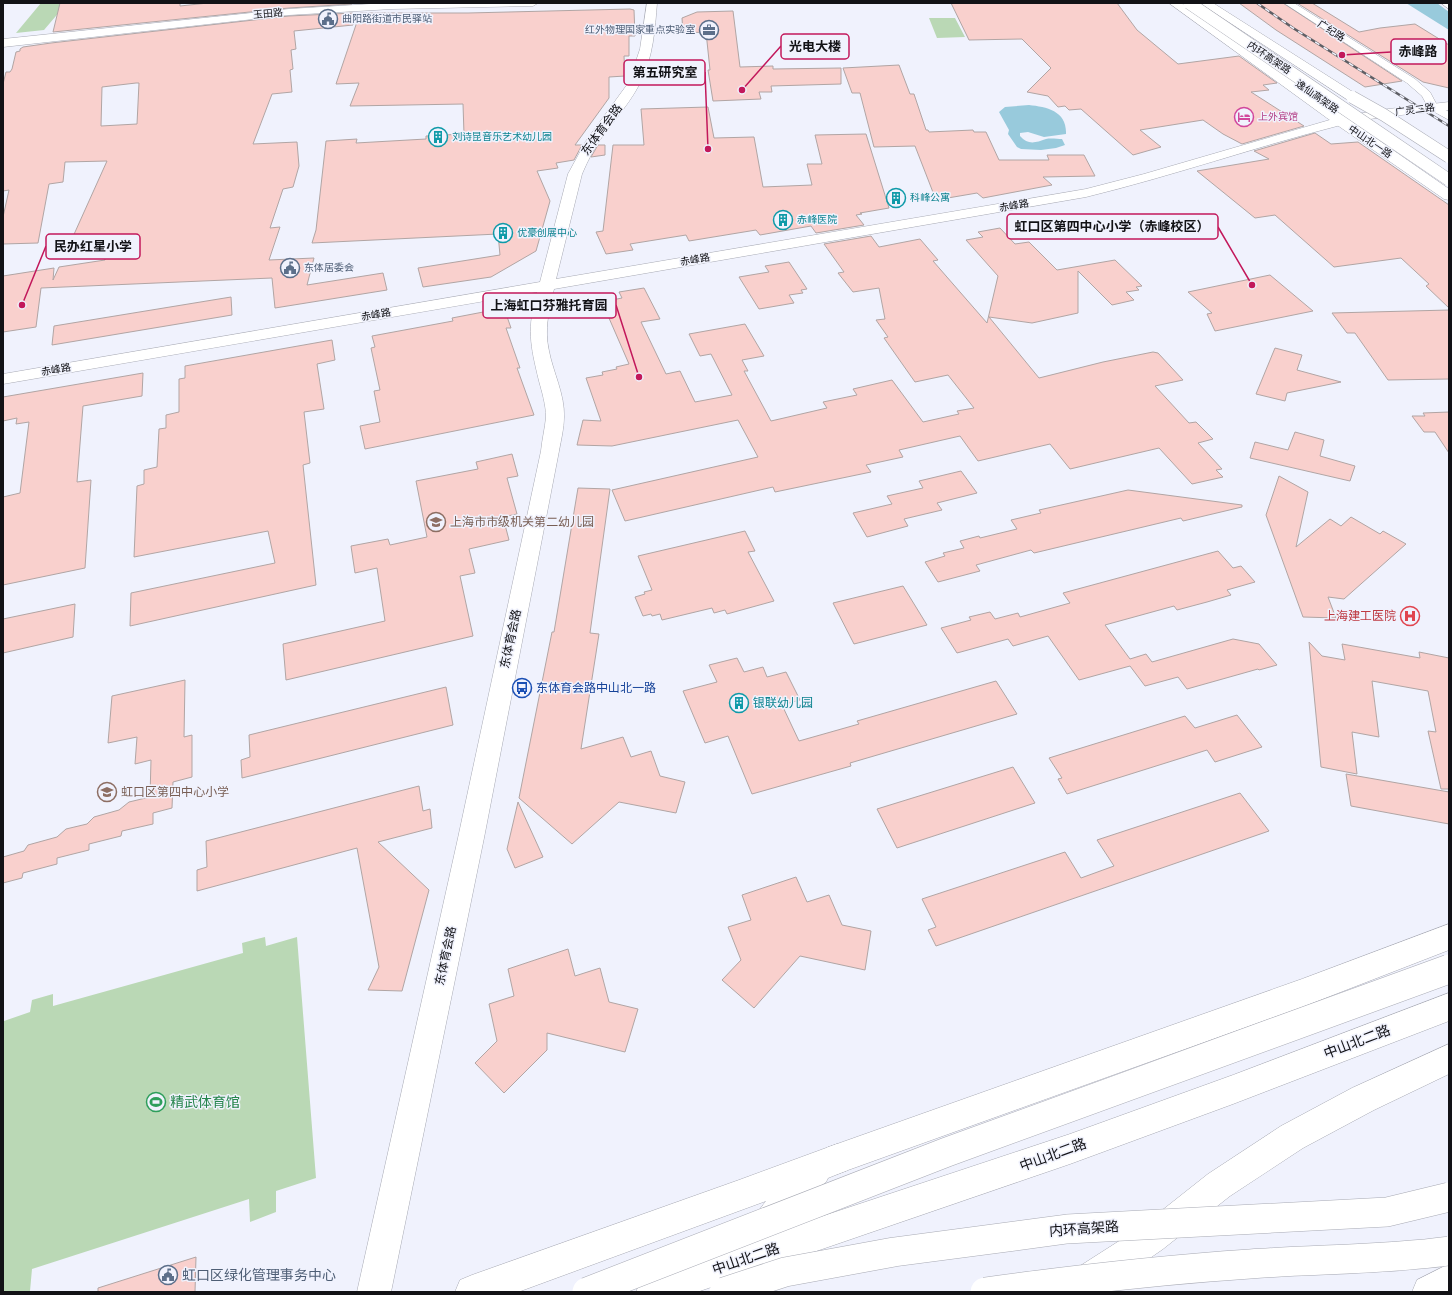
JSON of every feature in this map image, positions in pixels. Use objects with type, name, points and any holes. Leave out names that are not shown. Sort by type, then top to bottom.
[{"type":"main road","name":"玉田路","points":[[3,42],[289,12],[392,6],[533,3]]},
{"type":"main road","name":"东体育会路","points":[[374,1292],[470,845],[550,451],[555,417],[554,406],[538,340],[540,312],[575,174],[581,159],[590,144],[630,92],[638,77],[642,63],[652,3]]},
{"type":"main road","name":"中山北一路","points":[[1174,3],[1340,121],[1449,196]]},
{"type":"main road","name":"内环高架路","points":[[1188,3],[1449,180]]},
{"type":"main road","name":"逸仙高架路","points":[[1188,3],[1260,57],[1449,188]]},
{"type":"main road","name":"内环高架路","points":[[1205,3],[1352,97],[1449,166]]},
{"type":"main road","points":[[1213,3],[1449,158]]},
{"type":"main road","points":[[1352,97],[1384,115],[1449,158]]},
{"type":"main road","name":"广灵二路","points":[[1380,114],[1449,106]]},
{"type":"main road","name":"赤峰路","points":[[3,379],[1086,193],[1340,121],[1380,114]]},
{"type":"main road","points":[[1413,139],[1449,158]]},
{"type":"main road","points":[[472,1292],[725,1202],[837,1159],[1302,993],[1449,937]]},
{"type":"main road","points":[[587,1292],[947,1152],[1449,969]]},
{"type":"main road","name":"中山北二路","points":[[653,1292],[686,1279],[1171,1113],[1449,1006]]},
{"type":"main road","points":[[1066,1292],[1094,1277],[1152,1238],[1219,1185],[1292,1137],[1363,1099],[1449,1058]]},
{"type":"main road","points":[[686,1279],[746,1246],[780,1210],[807,1177],[821,1166],[837,1159]]},
{"type":"main road","name":"内环高架路","points":[[724,1292],[785,1272],[871,1256],[1067,1229],[1387,1212],[1449,1197]]},
{"type":"main road","points":[[985,1292],[1046,1284],[1250,1264],[1418,1256],[1449,1251]]},
{"type":"main road","points":[[1429,1292],[1449,1280]]},
{"type":"street","name":"广纪路","points":[[1288,3],[1411,81],[1426,94],[1433,107],[1449,117]]},
{"type":"street","points":[[1445,3],[1449,6]]},
{"type":"green space","points":[[41,3],[67,3],[44,30],[16,33]]},
{"type":"green space","points":[[929,18],[955,18],[965,37],[937,38]]},
{"type":"green space","name":"精武体育馆","points":[[265,937],[266,946],[297,937],[316,1178],[276,1191],[276,1212],[250,1222],[249,1199],[32,1269],[30,1291],[3,1292],[4,1021],[30,1012],[32,1000],[53,994],[53,1006],[243,953],[242,943]]},
{"type":"water","points":[[1406,3],[1437,3],[1449,12],[1449,30]]},
{"type":"water","points":[[1029,105],[1049,109],[1059,115],[1063,120],[1066,134],[1044,137],[1028,132],[1020,133],[1020,136],[1029,142],[1048,139],[1062,139],[1065,145],[1041,150],[1021,149],[1017,147],[1008,134],[1009,130],[999,112],[1005,107]]},
{"type":"building","points":[[60,3],[180,3],[180,6],[208,3],[352,4],[289,8],[53,32]]},
{"type":"building","points":[[951,3],[1117,3],[1137,30],[1178,64],[1239,56],[1277,83],[1263,85],[1269,90],[1251,92],[1304,126],[1242,144],[1223,134],[1203,120],[1140,130],[1161,147],[1133,155],[1081,109],[1069,110],[1065,106],[1058,107],[1048,96],[1027,92],[1051,68],[1022,39],[969,40]]},
{"type":"building","points":[[1239,3],[1283,3],[1402,81],[1365,87],[1276,30]]},
{"type":"building","points":[[1297,3],[1312,3],[1359,32],[1415,24],[1449,45],[1449,88],[1423,82]]},
{"type":"building","points":[[634,10],[635,36],[629,36],[629,56],[624,56],[625,76],[609,77],[609,98],[575,145],[582,145],[574,160],[556,163],[558,168],[537,171],[550,201],[536,251],[491,277],[423,287],[418,268],[500,255],[498,234],[312,243],[316,230],[326,141],[357,139],[356,143],[426,139],[426,136],[464,134],[463,104],[350,106],[359,83],[336,84],[360,13],[468,13]]},
{"type":"building","points":[[733,11],[740,67],[773,66],[773,69],[841,68],[841,84],[771,86],[772,92],[759,92],[761,99],[713,101],[708,70],[710,70],[706,32],[683,33],[682,18],[697,12]]},
{"type":"building","points":[[353,13],[353,25],[294,31],[296,49],[291,50],[293,69],[290,70],[292,92],[272,94],[253,144],[297,142],[299,166],[293,187],[283,189],[270,228],[280,227],[269,260],[314,258],[307,285],[383,273],[387,290],[275,308],[272,278],[41,288],[36,327],[3,332],[3,276],[54,268],[53,280],[59,267],[105,260],[103,240],[71,241],[107,161],[65,162],[63,182],[49,184],[38,243],[3,244],[3,217],[9,190],[3,191],[3,84],[6,72],[10,72],[12,69],[16,52],[20,51],[23,47],[51,43],[289,16]],"holes":[[[139,83],[137,124],[101,126],[102,87]]]},
{"type":"building","points":[[899,65],[910,94],[914,94],[926,130],[929,132],[973,130],[974,132],[986,132],[999,160],[1049,160],[1047,155],[1084,155],[1095,176],[1043,177],[1052,185],[983,198],[977,193],[936,200],[915,146],[874,147],[860,93],[852,93],[843,68]]},
{"type":"building","points":[[708,107],[714,138],[754,137],[763,187],[812,185],[807,164],[822,164],[815,135],[866,134],[889,208],[856,215],[864,225],[816,233],[811,226],[760,235],[756,230],[689,241],[686,235],[630,244],[633,250],[606,254],[596,232],[603,231],[613,145],[644,145],[641,109]]},
{"type":"building","points":[[1315,133],[1331,144],[1358,142],[1449,205],[1449,308],[1426,286],[1429,284],[1401,258],[1334,267],[1275,215],[1255,218],[1197,171],[1269,159],[1254,151]]},
{"type":"building","points":[[598,145],[605,145],[605,155],[591,157]]},
{"type":"building","points":[[1000,228],[1015,244],[1029,242],[1057,270],[1115,260],[1142,286],[1136,287],[1139,290],[1126,292],[1134,300],[1112,305],[1078,271],[1078,313],[1032,323],[989,317],[1039,378],[1103,362],[1153,352],[1158,353],[1183,380],[1155,386],[1189,423],[1196,422],[1213,439],[1198,443],[1222,469],[1216,470],[1223,477],[1192,484],[1159,448],[1070,469],[1050,444],[978,461],[960,436],[899,450],[903,457],[866,465],[871,472],[775,492],[773,487],[625,521],[612,490],[758,457],[738,420],[612,446],[577,445],[583,420],[601,421],[586,378],[603,375],[602,372],[617,369],[616,367],[629,364],[602,302],[622,298],[619,292],[644,288],[660,319],[641,322],[666,374],[680,371],[695,402],[732,395],[711,354],[700,356],[689,334],[745,324],[764,356],[742,360],[748,371],[744,371],[771,421],[827,408],[823,402],[857,395],[853,389],[892,380],[923,422],[959,414],[957,411],[974,408],[948,375],[915,382],[884,338],[888,337],[876,320],[885,319],[879,288],[853,292],[838,273],[844,272],[824,244],[871,236],[879,247],[920,239],[938,260],[933,261],[987,323],[998,276],[966,240],[983,237],[978,232]]},
{"type":"building","points":[[789,262],[807,289],[801,290],[803,293],[789,295],[794,303],[759,309],[739,277],[769,272],[765,266]]},
{"type":"building","points":[[1270,275],[1313,311],[1215,331],[1207,314],[1212,313],[1188,292]]},
{"type":"building","points":[[231,297],[232,315],[52,345],[54,326]]},
{"type":"building","points":[[504,308],[511,328],[506,328],[520,368],[517,368],[534,415],[365,449],[360,426],[380,422],[374,391],[380,390],[371,348],[375,347],[372,336],[453,321],[452,318]]},
{"type":"building","points":[[1449,310],[1449,379],[1388,380],[1355,333],[1347,333],[1332,313]]},
{"type":"building","points":[[332,340],[335,360],[317,364],[324,409],[304,412],[310,463],[303,465],[316,585],[130,626],[131,593],[275,563],[268,531],[134,557],[137,486],[144,484],[144,470],[157,467],[159,429],[166,428],[166,415],[179,412],[179,379],[185,378],[185,366]]},
{"type":"building","points":[[1275,348],[1302,355],[1297,370],[1341,382],[1287,393],[1285,401],[1256,394]]},
{"type":"building","points":[[143,373],[142,396],[83,406],[77,482],[91,480],[85,568],[3,585],[3,497],[20,493],[29,422],[16,424],[17,418],[3,421],[3,397]]},
{"type":"building","points":[[1449,412],[1449,453],[1435,432],[1424,432],[1412,416],[1425,416],[1423,413]]},
{"type":"building","points":[[1295,432],[1324,440],[1320,456],[1355,466],[1350,481],[1250,458],[1255,442],[1288,450]]},
{"type":"building","points":[[512,454],[518,476],[507,478],[517,514],[503,517],[509,540],[469,549],[475,573],[460,576],[473,636],[286,680],[283,644],[385,621],[377,568],[355,573],[351,546],[388,539],[390,545],[427,537],[416,481],[478,469],[476,462]]},
{"type":"building","points":[[961,471],[977,493],[937,503],[942,510],[904,519],[908,526],[867,537],[853,513],[892,504],[887,496],[923,488],[919,481]]},
{"type":"building","points":[[1279,476],[1308,492],[1296,547],[1330,519],[1341,526],[1351,517],[1380,534],[1383,531],[1406,544],[1344,599],[1328,597],[1336,618],[1303,617],[1266,515]]},
{"type":"building","points":[[578,488],[610,489],[590,633],[599,634],[581,749],[623,737],[631,757],[651,751],[660,776],[685,782],[676,813],[619,802],[572,844],[519,798],[552,632],[554,632]]},
{"type":"building","points":[[1128,490],[1242,505],[1242,507],[1183,521],[1181,518],[1034,553],[1031,550],[976,565],[980,571],[938,582],[925,562],[945,556],[943,553],[964,548],[960,541],[1017,529],[1011,520],[1041,513],[1039,510]]},
{"type":"building","points":[[745,531],[755,551],[748,552],[774,601],[727,614],[725,610],[714,613],[712,608],[662,620],[660,614],[643,616],[635,597],[652,590],[638,556]]},
{"type":"building","points":[[1218,551],[1233,568],[1241,566],[1255,582],[1227,590],[1231,595],[1207,602],[1177,610],[1174,606],[1105,625],[1130,659],[1146,654],[1152,662],[1233,639],[1259,644],[1277,665],[1187,689],[1178,677],[1145,686],[1130,666],[1079,680],[1048,636],[1013,646],[1008,639],[957,653],[941,628],[971,620],[969,617],[990,612],[995,619],[1018,613],[1020,617],[1070,603],[1063,593]]},
{"type":"building","points":[[903,586],[927,625],[854,644],[833,603]]},
{"type":"building","points":[[75,604],[73,637],[3,653],[3,619]]},
{"type":"building","points":[[1309,642],[1322,656],[1345,660],[1342,644],[1420,658],[1419,652],[1449,658],[1449,789],[1441,789],[1428,731],[1436,732],[1428,691],[1372,681],[1379,737],[1352,732],[1357,774],[1321,767]]},
{"type":"building","points":[[737,658],[744,672],[763,667],[767,677],[786,672],[800,700],[782,705],[799,741],[859,724],[857,721],[996,681],[1017,714],[850,763],[851,766],[752,794],[728,736],[705,743],[683,691],[717,682],[709,665]]},
{"type":"building","points":[[185,680],[184,737],[192,735],[192,777],[173,782],[172,808],[153,813],[153,824],[122,831],[121,836],[89,844],[89,850],[57,858],[57,864],[23,873],[22,878],[3,883],[3,857],[24,851],[28,845],[57,837],[66,829],[87,824],[94,817],[119,810],[129,802],[150,797],[151,760],[135,764],[137,737],[108,743],[112,696]]},
{"type":"building","points":[[446,687],[453,725],[242,778],[241,760],[250,757],[249,735]]},
{"type":"building","points":[[1237,715],[1262,747],[1215,762],[1207,750],[1067,794],[1058,779],[1062,778],[1049,758],[1185,716],[1195,728]]},
{"type":"building","points":[[1013,767],[1035,803],[897,848],[877,809]]},
{"type":"building","points":[[1346,774],[1449,792],[1449,824],[1351,806]]},
{"type":"building","points":[[419,786],[423,811],[430,809],[432,828],[378,842],[429,890],[402,991],[368,990],[379,967],[357,848],[197,891],[197,870],[207,867],[206,841]]},
{"type":"building","points":[[1240,793],[1269,831],[936,946],[928,930],[936,927],[922,899],[1065,852],[1081,878],[1114,866],[1097,840]]},
{"type":"building","points":[[518,802],[543,857],[515,868],[507,849]]},
{"type":"building","points":[[796,877],[807,902],[829,895],[842,925],[871,931],[865,970],[800,956],[754,1008],[722,980],[741,960],[728,927],[751,920],[742,895]]},
{"type":"building","points":[[568,949],[575,976],[600,968],[609,1002],[638,1009],[625,1052],[547,1033],[547,1050],[504,1093],[475,1063],[497,1041],[489,1004],[514,996],[508,969]]},
{"type":"building","name":"虹口区绿化管理事务中心","points":[[196,1257],[195,1292],[98,1292],[98,1288]]},
{"type":"railway","points":[[1257,3],[1293,28],[1449,126]]},
{"type":"place","name":"曲阳路街道市民驿站","points":[[328,19]]},
{"type":"place","name":"红外物理国家重点实验室","points":[[709,30]]},
{"type":"place","name":"赤峰路","points":[[1342,55]]},
{"type":"place","name":"光电大楼","points":[[742,90]]},
{"type":"place","name":"上外宾馆","points":[[1244,117]]},
{"type":"place","name":"刘诗昆音乐艺术幼儿园","points":[[438,137]]},
{"type":"place","name":"第五研究室","points":[[708,149]]},
{"type":"place","name":"科峰公寓","points":[[896,198]]},
{"type":"place","name":"赤峰医院","points":[[783,220]]},
{"type":"place","name":"优豪创展中心","points":[[503,233]]},
{"type":"place","name":"东体居委会","points":[[290,268]]},
{"type":"place","name":"虹口区第四中心小学（赤峰校区）","points":[[1252,285]]},
{"type":"place","name":"民办红星小学","points":[[22,305]]},
{"type":"place","name":"上海虹口芬雅托育园","points":[[639,377]]},
{"type":"place","name":"上海市市级机关第二幼儿园","points":[[436,522]]},
{"type":"place","name":"上海建工医院","points":[[1410,616]]},
{"type":"place","name":"东体育会路中山北一路","points":[[522,688]]},
{"type":"place","name":"银联幼儿园","points":[[739,703]]},
{"type":"place","name":"虹口区第四中心小学","points":[[107,792]]},
{"type":"place","name":"精武体育馆","points":[[156,1102]]},
{"type":"place","name":"虹口区绿化管理事务中心","points":[[168,1275]]}]
